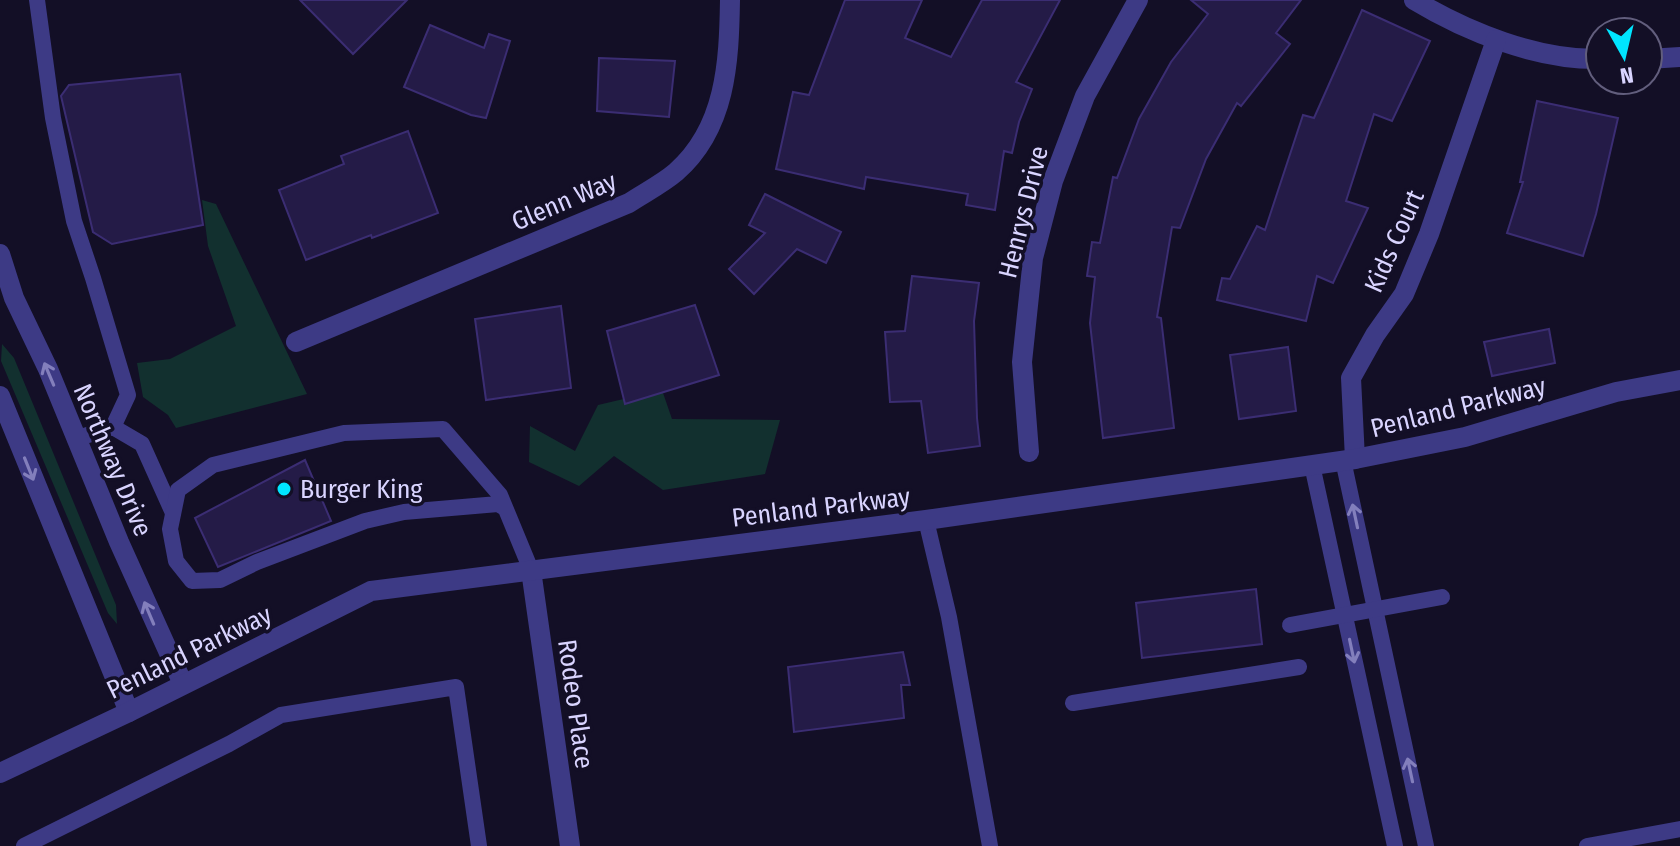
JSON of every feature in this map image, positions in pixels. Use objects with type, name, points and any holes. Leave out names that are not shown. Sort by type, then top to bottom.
[{"type":"street","name":"Glenn Way","points":[[296,342],[629,203],[675,174],[702,145],[719,109],[726,71],[730,0]]},
{"type":"street","name":"Henrys Drive","points":[[1029,452],[1022,362],[1033,258],[1053,181],[1085,96],[1138,0]]},
{"type":"street","points":[[1414,0],[1496,40],[1584,60]]},
{"type":"street","name":"Kids Court","points":[[1349,460],[1351,378],[1375,335],[1404,294],[1429,234],[1496,40]]},
{"type":"street","name":"Northway Drive","points":[[0,254],[7,300],[48,369],[164,648],[183,684]]},
{"type":"street","name":"Penland Parkway","points":[[0,773],[371,591],[926,520],[1349,460],[1465,437],[1616,392],[1680,380]]},
{"type":"street","points":[[0,396],[129,712]]},
{"type":"street","name":"Rodeo Place","points":[[531,570],[570,846]]},
{"type":"lane","points":[[37,0],[53,118],[74,221],[128,395],[113,427],[75,439]]},
{"type":"lane","points":[[113,427],[142,444],[173,513]]},
{"type":"lane","points":[[505,508],[498,504],[404,512],[365,521],[257,562],[220,580],[192,581],[176,561],[170,529],[178,490],[213,465],[344,433],[443,429],[500,495],[531,570]]},
{"type":"lane","points":[[1349,460],[1375,609],[1426,846]]},
{"type":"lane","points":[[1312,465],[1395,846]]},
{"type":"lane","points":[[926,520],[949,617],[990,846]]},
{"type":"lane","points":[[1290,625],[1442,597]]},
{"type":"lane","points":[[1073,703],[1299,667]]},
{"type":"lane","points":[[24,846],[281,715],[456,687],[479,846]]},
{"type":"lane","points":[[1587,846],[1680,829]]},
{"type":"green space","points":[[202,200],[216,204],[307,394],[176,428],[168,415],[143,397],[137,363],[170,359],[236,326],[208,246]]},
{"type":"green space","points":[[2,344],[14,358],[116,605],[117,624],[108,613],[1,361]]},
{"type":"green space","points":[[662,390],[672,419],[780,420],[765,474],[663,490],[614,456],[579,486],[529,462],[530,426],[575,451],[598,405]]},
{"type":"building","points":[[300,0],[407,0],[353,54]]},
{"type":"building","points":[[845,0],[922,0],[905,38],[951,57],[982,0],[1060,0],[1016,82],[1032,89],[1019,122],[1012,153],[1004,151],[995,210],[966,205],[968,194],[866,177],[864,189],[776,169],[793,92],[809,95]]},
{"type":"building","points":[[1191,0],[1301,0],[1276,33],[1290,44],[1241,106],[1237,103],[1206,159],[1180,228],[1172,227],[1157,317],[1161,318],[1174,428],[1103,438],[1090,323],[1095,277],[1087,276],[1092,242],[1100,243],[1113,177],[1117,178],[1139,119],[1171,62],[1208,14]]},
{"type":"building","points":[[1362,10],[1430,41],[1392,121],[1374,114],[1346,201],[1368,208],[1333,283],[1317,276],[1306,321],[1217,300],[1222,278],[1230,279],[1257,226],[1265,230],[1303,115],[1314,118]]},
{"type":"building","points":[[430,25],[484,48],[489,34],[510,41],[486,118],[471,115],[404,87]]},
{"type":"building","points":[[599,58],[675,61],[669,117],[597,111]]},
{"type":"building","points":[[180,74],[203,225],[112,244],[93,232],[61,96],[69,85]]},
{"type":"building","points":[[1537,101],[1618,118],[1583,256],[1507,233],[1523,182],[1520,182]]},
{"type":"building","points":[[408,131],[438,213],[306,260],[279,190],[344,164],[341,156]]},
{"type":"building","points":[[765,194],[841,232],[826,263],[797,249],[754,294],[729,269],[765,233],[749,225]]},
{"type":"building","points":[[912,276],[979,283],[974,321],[980,446],[928,453],[921,401],[890,402],[885,332],[905,331]]},
{"type":"building","points":[[695,305],[719,375],[625,404],[607,331]]},
{"type":"building","points":[[561,306],[571,388],[486,400],[475,319]]},
{"type":"building","points":[[1549,329],[1555,363],[1492,376],[1484,342]]},
{"type":"building","points":[[1288,347],[1296,411],[1239,419],[1230,355]]},
{"type":"building","name":"Burger King","points":[[305,460],[331,521],[218,567],[195,518]]},
{"type":"building","points":[[1256,589],[1262,644],[1142,658],[1136,603]]},
{"type":"building","points":[[903,652],[910,685],[901,685],[904,718],[794,732],[788,667]]},
{"type":"place","name":"Burger King","points":[[284,489]]}]
